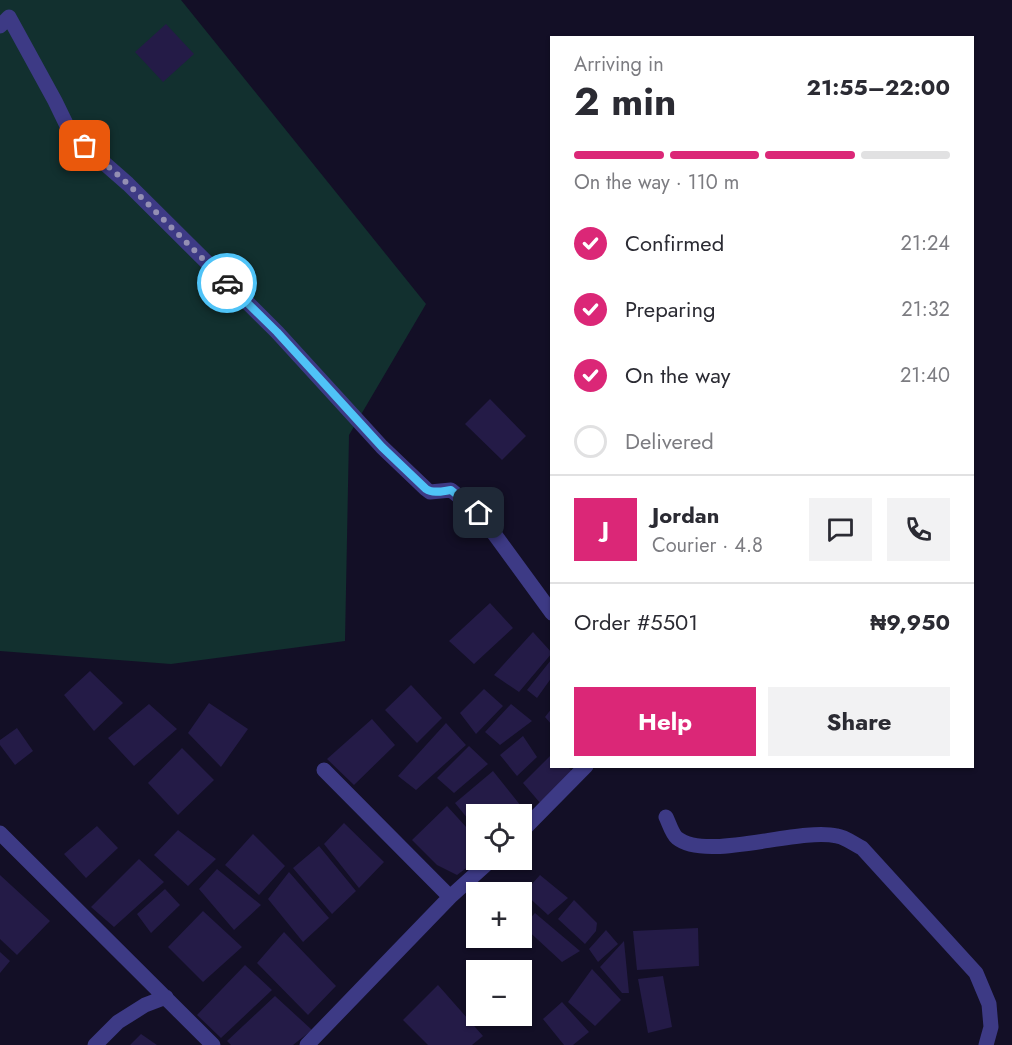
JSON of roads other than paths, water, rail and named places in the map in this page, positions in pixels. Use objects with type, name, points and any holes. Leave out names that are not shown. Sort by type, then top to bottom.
[{"type":"street","points":[[0,26],[9,17],[55,100],[70,134],[128,184],[269,324],[382,447],[426,489],[430,492],[451,490],[479,513],[550,610]]},
{"type":"street","points":[[532,821],[584,768]]},
{"type":"street","points":[[324,770],[450,897]]},
{"type":"street","points":[[666,817],[676,837],[692,844],[714,846],[814,834],[838,836],[862,848],[976,973],[989,1004],[991,1028],[986,1045]]},
{"type":"street","points":[[0,833],[213,1045]]},
{"type":"street","points":[[307,1045],[450,897],[480,870]]},
{"type":"street","points":[[96,1045],[118,1022],[145,1005],[166,997]]}]
